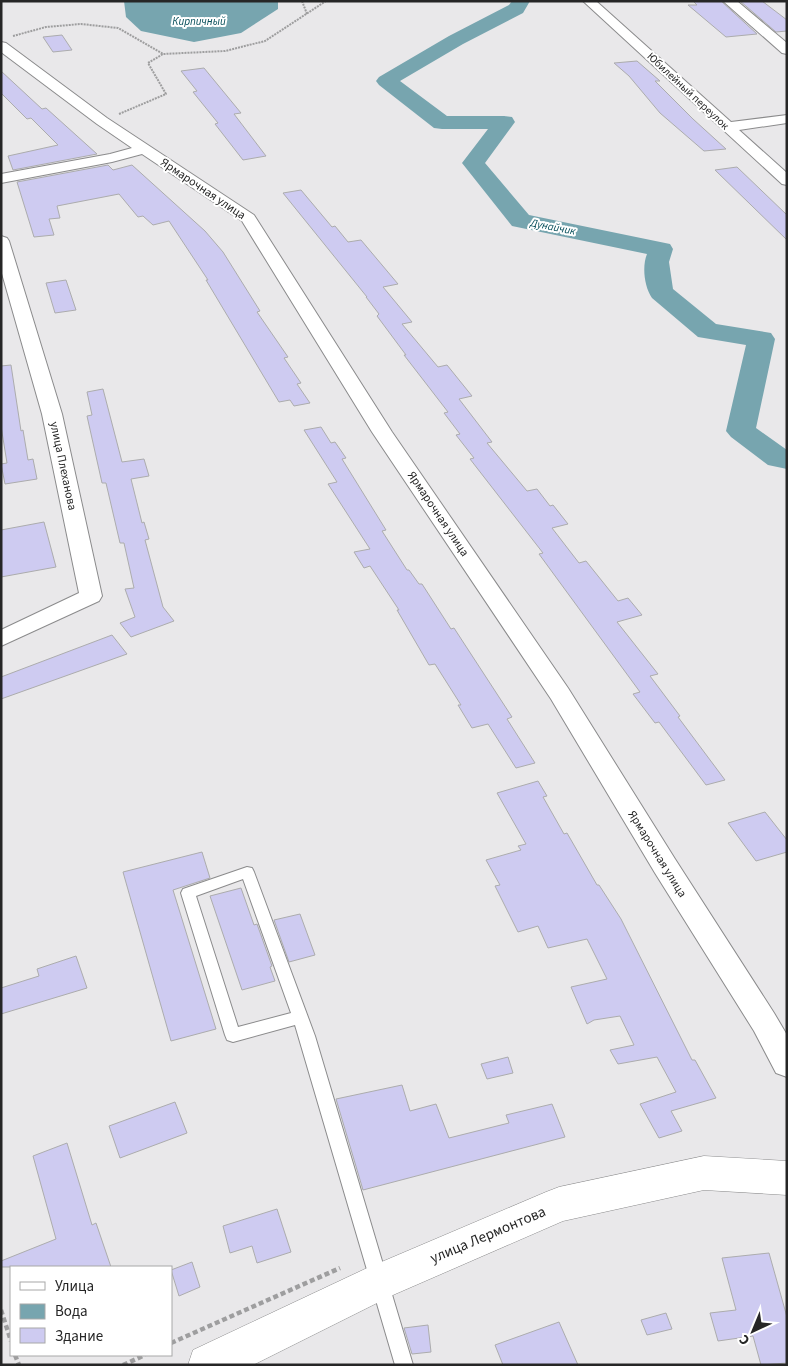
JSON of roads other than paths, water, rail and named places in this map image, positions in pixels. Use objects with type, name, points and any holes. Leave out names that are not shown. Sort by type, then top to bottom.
[{"type":"main road","name":"улица Лермонтова","points":[[208,1365],[375,1268],[560,1204],[704,1173],[787,1178]]},
{"type":"street","name":"Юбилейный переулок","points":[[589,1],[787,181]]},
{"type":"street","points":[[729,1],[787,50]]},
{"type":"street","name":"Ярмарочная улица","points":[[6,42],[102,121],[248,218],[382,432],[560,694],[664,866],[764,1022],[787,1064]]},
{"type":"street","points":[[727,127],[787,119]]},
{"type":"street","points":[[1,179],[112,158],[144,149]]},
{"type":"street","name":"улица Плеханова","points":[[1,241],[52,414],[91,596],[1,639]]},
{"type":"lane","points":[[300,1017],[233,1035],[188,893],[247,872],[300,1017],[404,1365]]},
{"type":"water","name":"Кирпичный","points":[[124,1],[278,1],[278,9],[241,33],[194,42],[141,31],[126,17]]},
{"type":"waterway","name":"Дунайчик","points":[[521,1],[516,9],[456,40],[386,81],[442,123],[504,122],[473,163],[521,221],[661,249],[656,262],[661,292],[708,331],[761,339],[741,431],[779,459],[787,460]]}]
